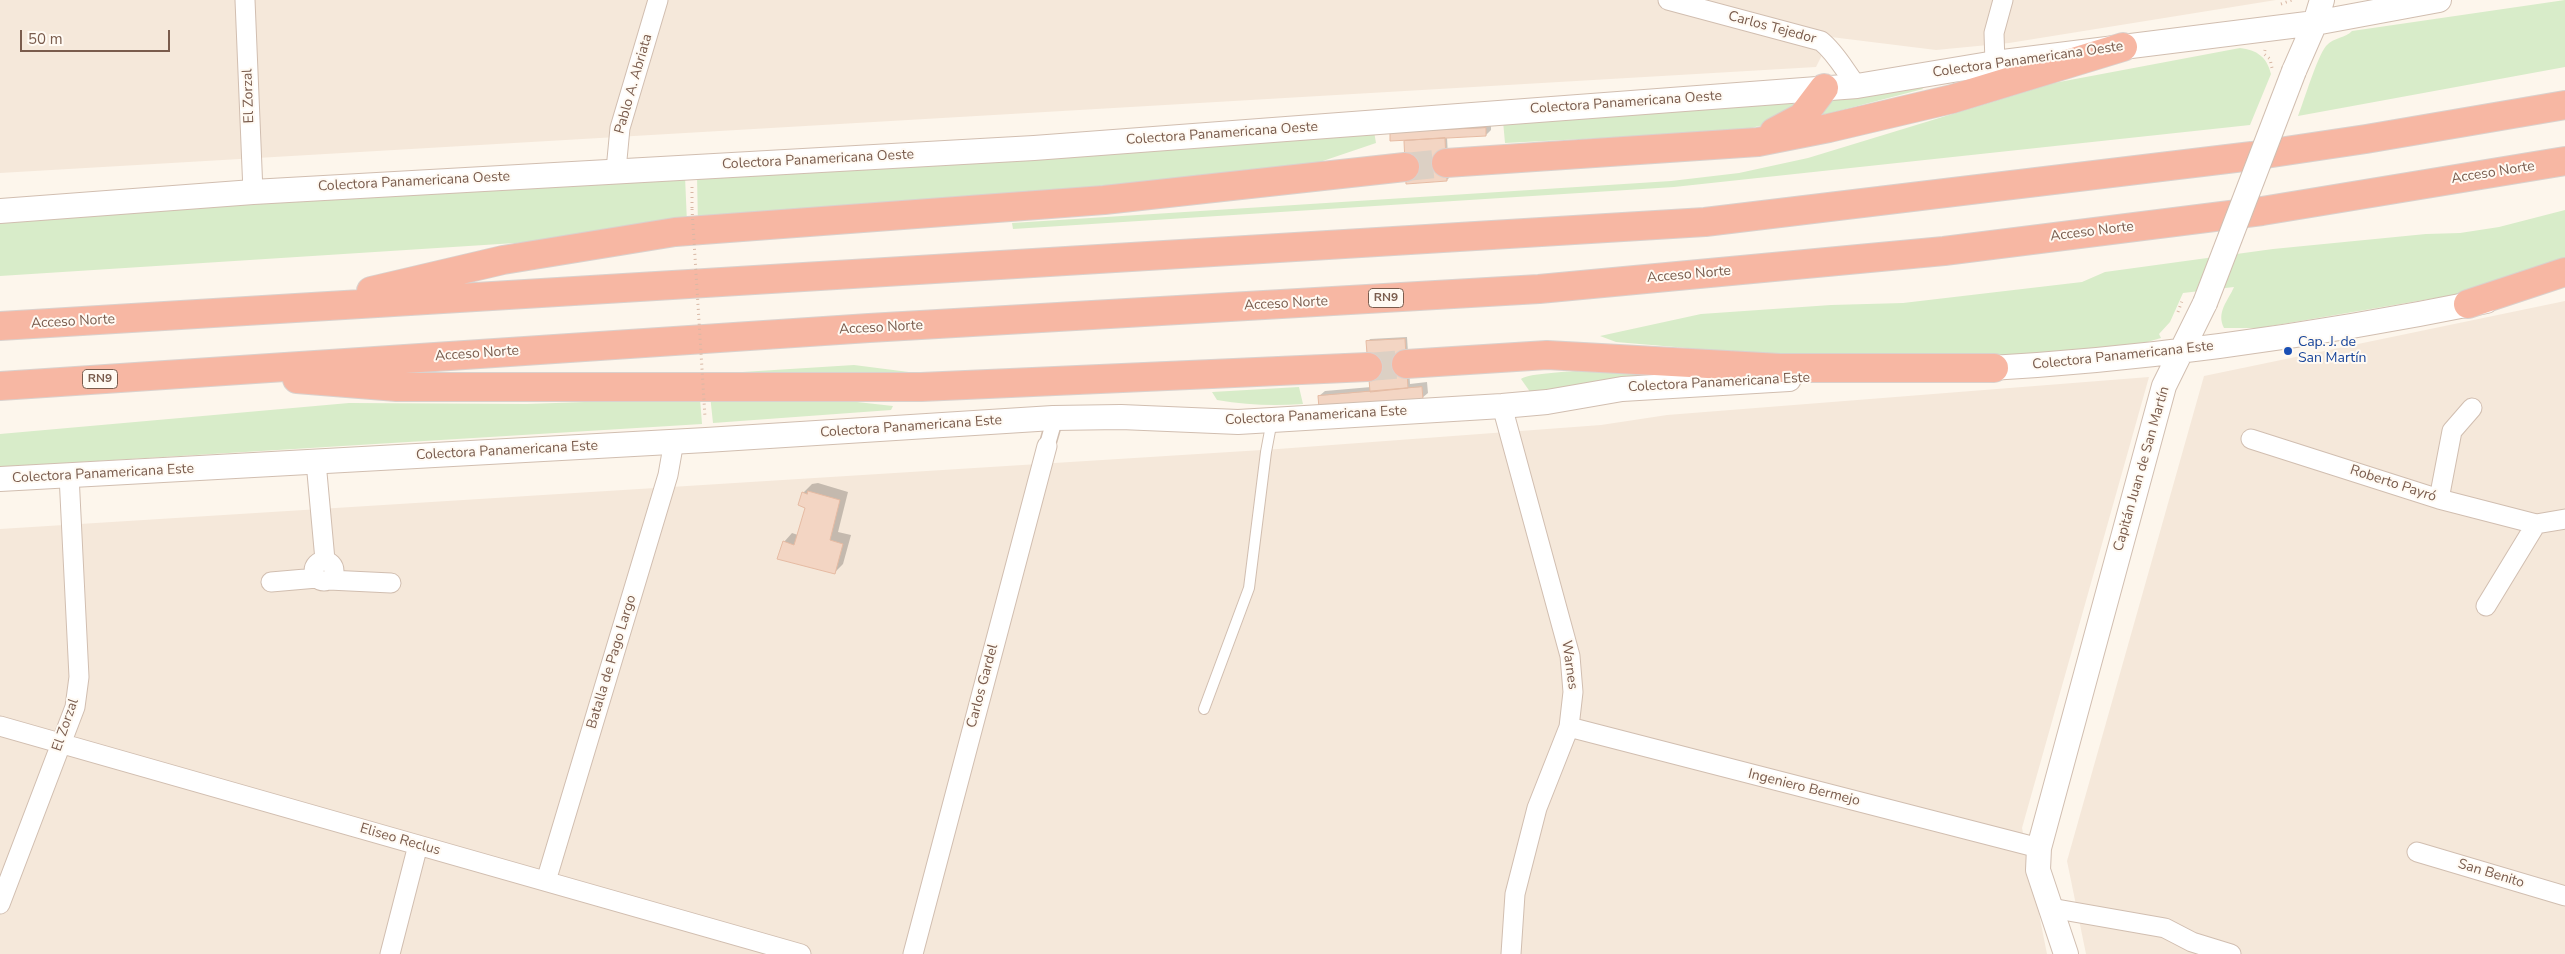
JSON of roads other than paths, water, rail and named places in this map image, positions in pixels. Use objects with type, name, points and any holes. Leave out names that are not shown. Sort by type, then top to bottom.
[{"type":"highway","points":[[1446,164],[1758,142],[1830,128],[1952,99],[2123,47]]},
{"type":"highway","points":[[1758,142],[1802,116],[1824,88]]},
{"type":"highway","name":"Acceso Norte","points":[[0,326],[1705,222],[2252,156],[2366,140],[2565,105]]},
{"type":"highway","name":"Acceso Norte","points":[[0,386],[869,328],[1548,288],[1954,250],[2262,210],[2565,161]]},
{"type":"highway","points":[[299,309],[503,260],[675,232],[1104,200],[1405,167]]},
{"type":"highway","points":[[2468,304],[2565,272]]},
{"type":"highway","points":[[1406,364],[1547,355],[1780,368],[1994,368]]},
{"type":"highway","points":[[200,372],[397,387],[921,387],[1368,367]]},
{"type":"street","name":"El Zorzal","points":[[245,0],[253,192]]},
{"type":"street","name":"Pablo A. Abriata","points":[[616,170],[620,128],[658,0]]},
{"type":"street","name":"Carlos Tejedor","points":[[1668,0],[1821,41],[1832,50],[1838,62],[1858,86]]},
{"type":"street","points":[[1995,64],[1994,33],[2003,0]]},
{"type":"street","name":"Capitán Juan de San Martín","points":[[2066,954],[2038,870],[2039,848],[2164,386],[2205,302],[2294,71],[2315,23],[2322,0]]},
{"type":"street","name":"Colectora Panamericana Oeste","points":[[0,211],[253,192],[616,170],[1034,148],[1858,86],[1995,64],[2315,23],[2439,0]]},
{"type":"street","points":[[1824,88],[1837,79],[1840,74],[1838,62]]},
{"type":"street","name":"Colectora Panamericana Este","points":[[0,479],[1055,418],[1272,420],[1502,406],[1547,402],[1622,389],[1658,386],[2064,365],[2285,336],[2565,285]]},
{"type":"street","name":"Warnes","points":[[1502,406],[1570,656],[1573,692],[1569,727],[1537,808],[1515,894],[1511,954]]},
{"type":"street","points":[[2439,499],[2452,431],[2472,408]]},
{"type":"street","name":"Carlos Gardel","points":[[913,954],[1055,418]]},
{"type":"street","name":"Roberto Payró","points":[[2251,439],[2439,499],[2536,524],[2565,519]]},
{"type":"street","name":"Batalla de Pago Largo","points":[[546,881],[668,475],[674,441]]},
{"type":"street","points":[[316,462],[326,560],[331,563],[334,569],[333,575],[323,579]]},
{"type":"street","name":"El Zorzal","points":[[0,904],[75,707],[80,677],[70,475]]},
{"type":"street","points":[[2486,606],[2536,524]]},
{"type":"street","points":[[271,582],[323,579],[391,583]]},
{"type":"street","name":"Eliseo Reclus","points":[[0,726],[801,954]]},
{"type":"street","name":"Ingeniero Bermejo","points":[[1569,727],[2039,848]]},
{"type":"street","points":[[390,954],[418,845]]},
{"type":"street","name":"San Benito","points":[[2417,852],[2565,896]]},
{"type":"street","points":[[2051,908],[2165,928],[2192,942],[2231,954]]},
{"type":"lane","points":[[1204,709],[1233,626],[1249,588],[1266,452],[1272,420]]},
{"type":"tunnel","points":[[1405,167],[1446,163]]},
{"type":"tunnel","points":[[1368,367],[1406,364]]},
{"type":"place","name":"Cap. J. de San Martín","points":[[2288,351]]}]
